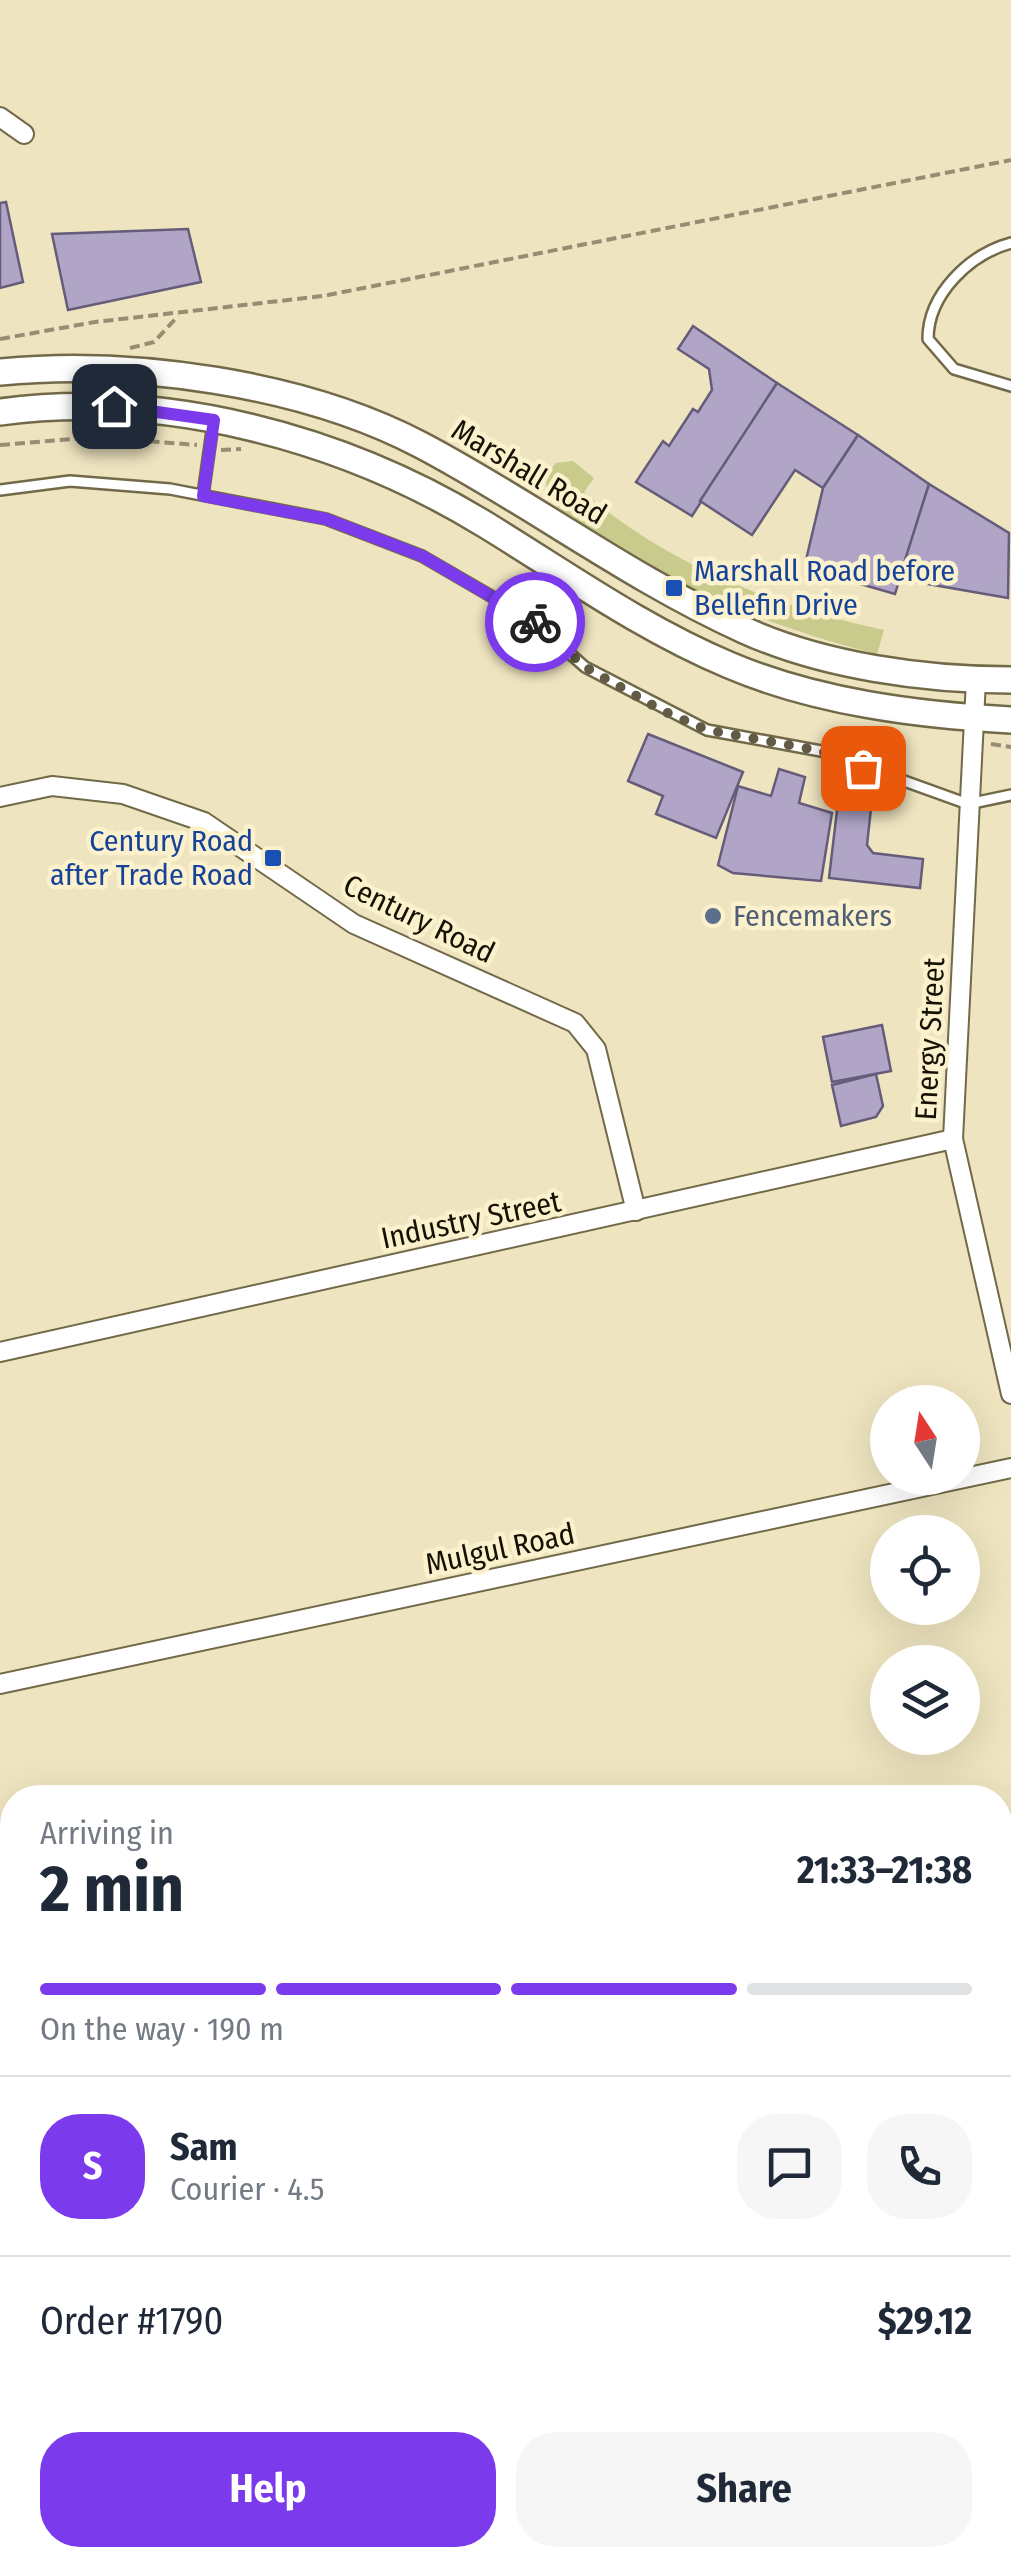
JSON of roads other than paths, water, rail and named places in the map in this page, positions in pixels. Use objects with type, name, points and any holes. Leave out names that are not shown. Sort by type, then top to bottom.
[{"type":"main road","name":"Marshall Road","points":[[0,372],[106,369],[280,394],[418,444],[680,599],[748,632],[827,657],[976,680],[1011,680]]},
{"type":"main road","points":[[0,412],[114,406],[214,420],[324,450],[402,482],[491,529],[657,630],[732,666],[806,691],[974,729],[1011,720]]},
{"type":"main road","points":[[491,529],[512,499]]},
{"type":"street","points":[[0,117],[24,134]]},
{"type":"street","name":"Energy Street","points":[[976,680],[953,1139],[1011,1394]]},
{"type":"street","name":"Century Road","points":[[0,797],[52,786],[123,794],[204,822],[354,924],[575,1023],[596,1049],[636,1212]]},
{"type":"street","name":"Industry Street","points":[[0,1352],[953,1139]]},
{"type":"street","name":"Mulgul Road","points":[[0,1684],[1011,1468]]},
{"type":"lane","points":[[1011,244],[974,257],[941,296],[928,326],[928,339],[954,369],[1011,386]]},
{"type":"lane","points":[[203,496],[214,420]]},
{"type":"lane","points":[[0,490],[70,481],[203,496],[326,519],[422,556],[532,620],[585,667],[707,730],[821,751],[968,804],[1011,796]]},
{"type":"place","name":"Marshall Road before Bellefin Drive","points":[[674,588]]},
{"type":"place","name":"Century Road after Trade Road","points":[[273,858]]},
{"type":"place","name":"Fencemakers","points":[[713,916]]}]
